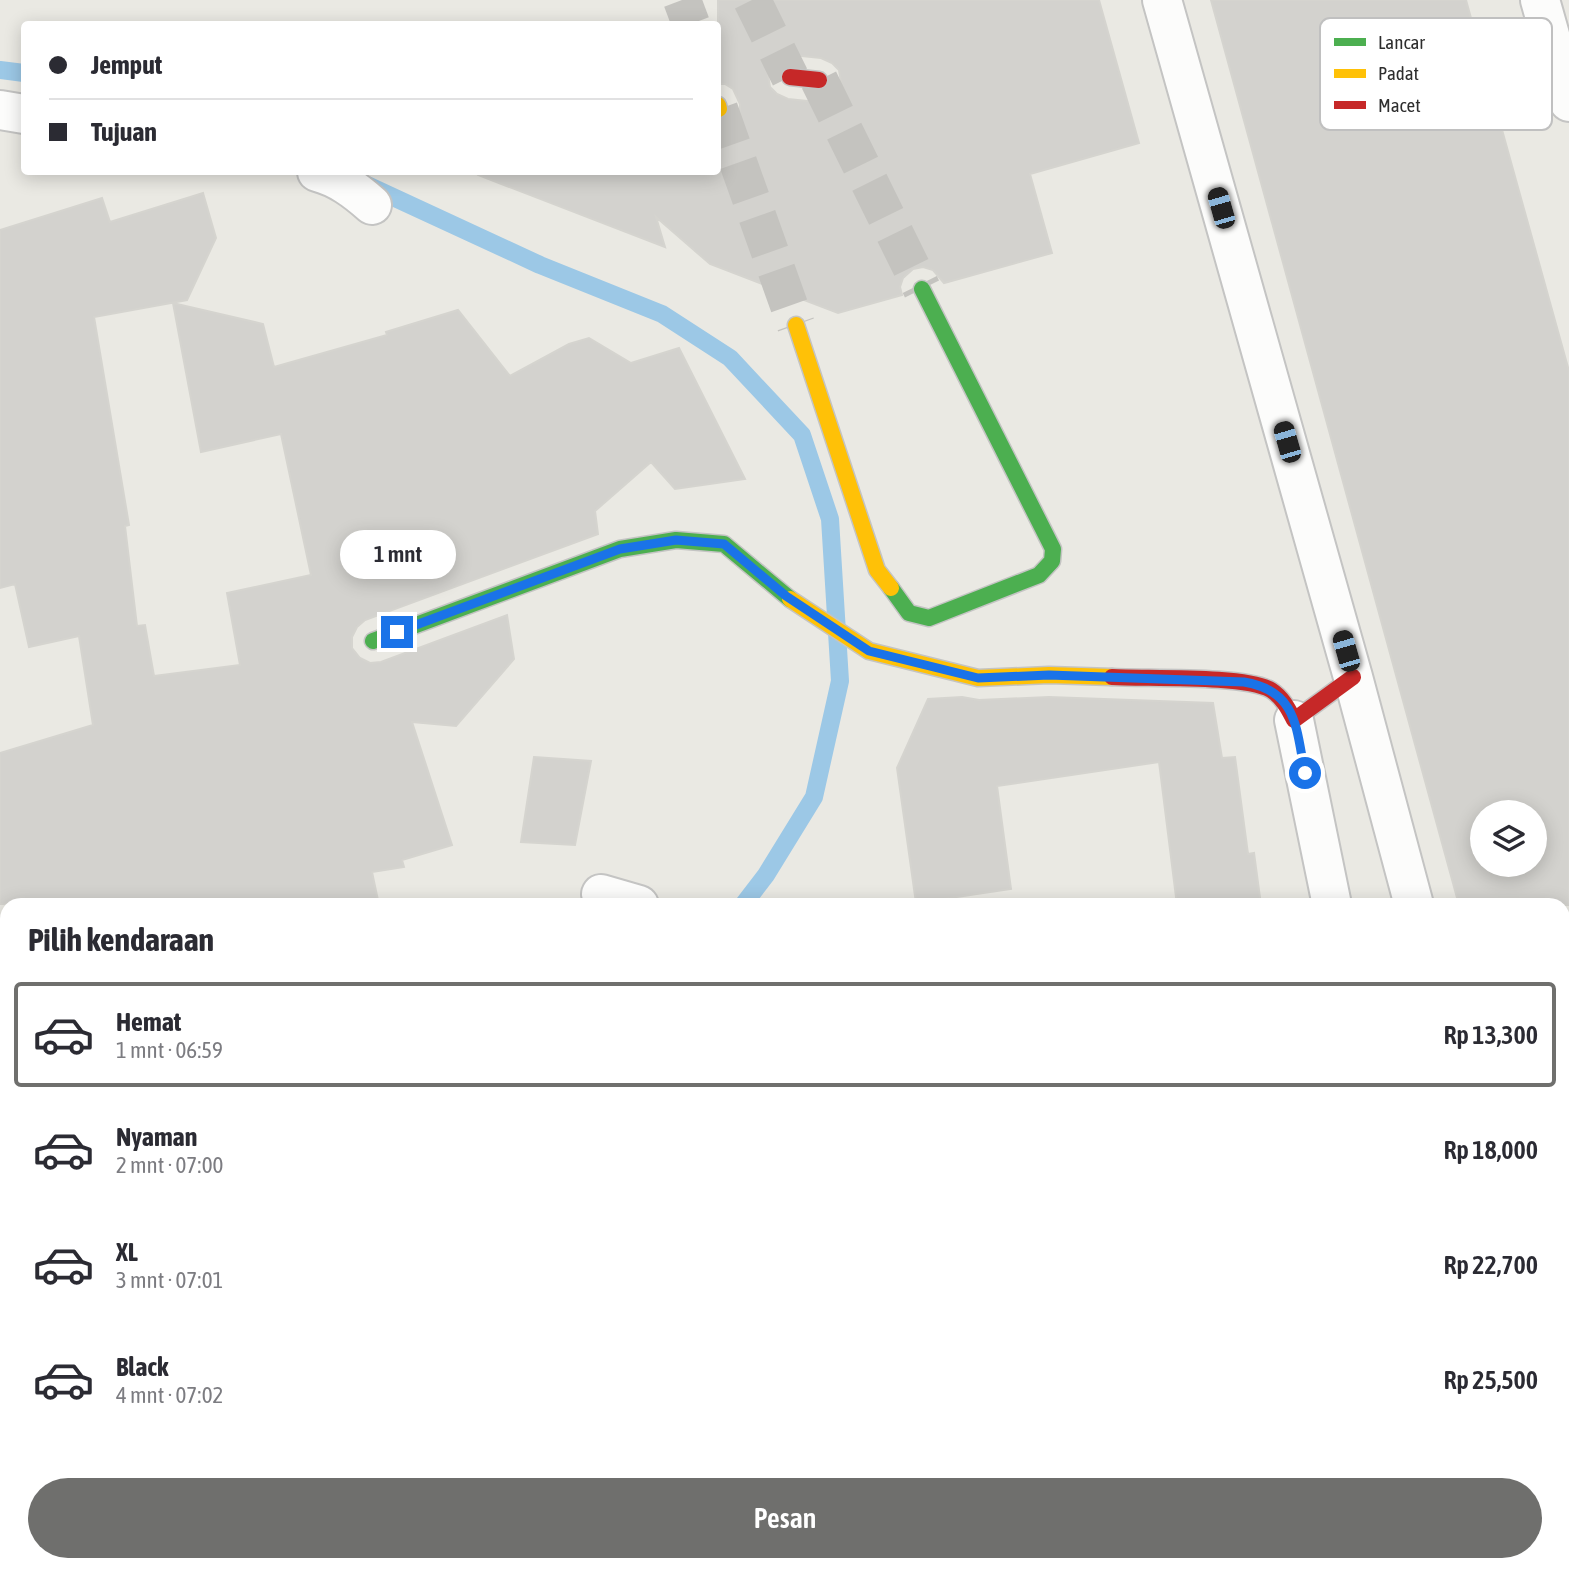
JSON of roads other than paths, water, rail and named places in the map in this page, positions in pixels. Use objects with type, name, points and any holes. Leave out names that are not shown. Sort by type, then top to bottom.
[{"type":"street","points":[[1162,0],[1353,677],[1412,898]]},
{"type":"street","points":[[1541,0],[1546,18]]},
{"type":"street","points":[[1552,40],[1569,102]]},
{"type":"street","points":[[790,77],[820,80]]},
{"type":"street","points":[[0,110],[21,114]]},
{"type":"street","points":[[328,175],[354,189],[372,205]]},
{"type":"street","points":[[796,325],[877,570],[909,612],[929,618],[1039,575],[1052,561],[1052,549],[922,289]]},
{"type":"street","points":[[373,641],[620,549],[676,540],[724,544],[786,596],[869,651],[978,678],[1049,675],[1259,684],[1284,699],[1294,720],[1331,898]]},
{"type":"street","points":[[1294,720],[1353,677]]},
{"type":"street","points":[[601,894],[615,898]]},
{"type":"waterway","points":[[0,70],[21,73]]},
{"type":"waterway","points":[[367,185],[540,265],[662,314],[730,358],[802,435],[830,519],[840,681],[814,797],[766,875],[748,898]]},
{"type":"tunnel","points":[[682,0],[690,21]]},
{"type":"tunnel","points":[[752,0],[790,77]]},
{"type":"tunnel","points":[[819,80],[922,289]]},
{"type":"tunnel","points":[[721,115],[796,325]]}]
